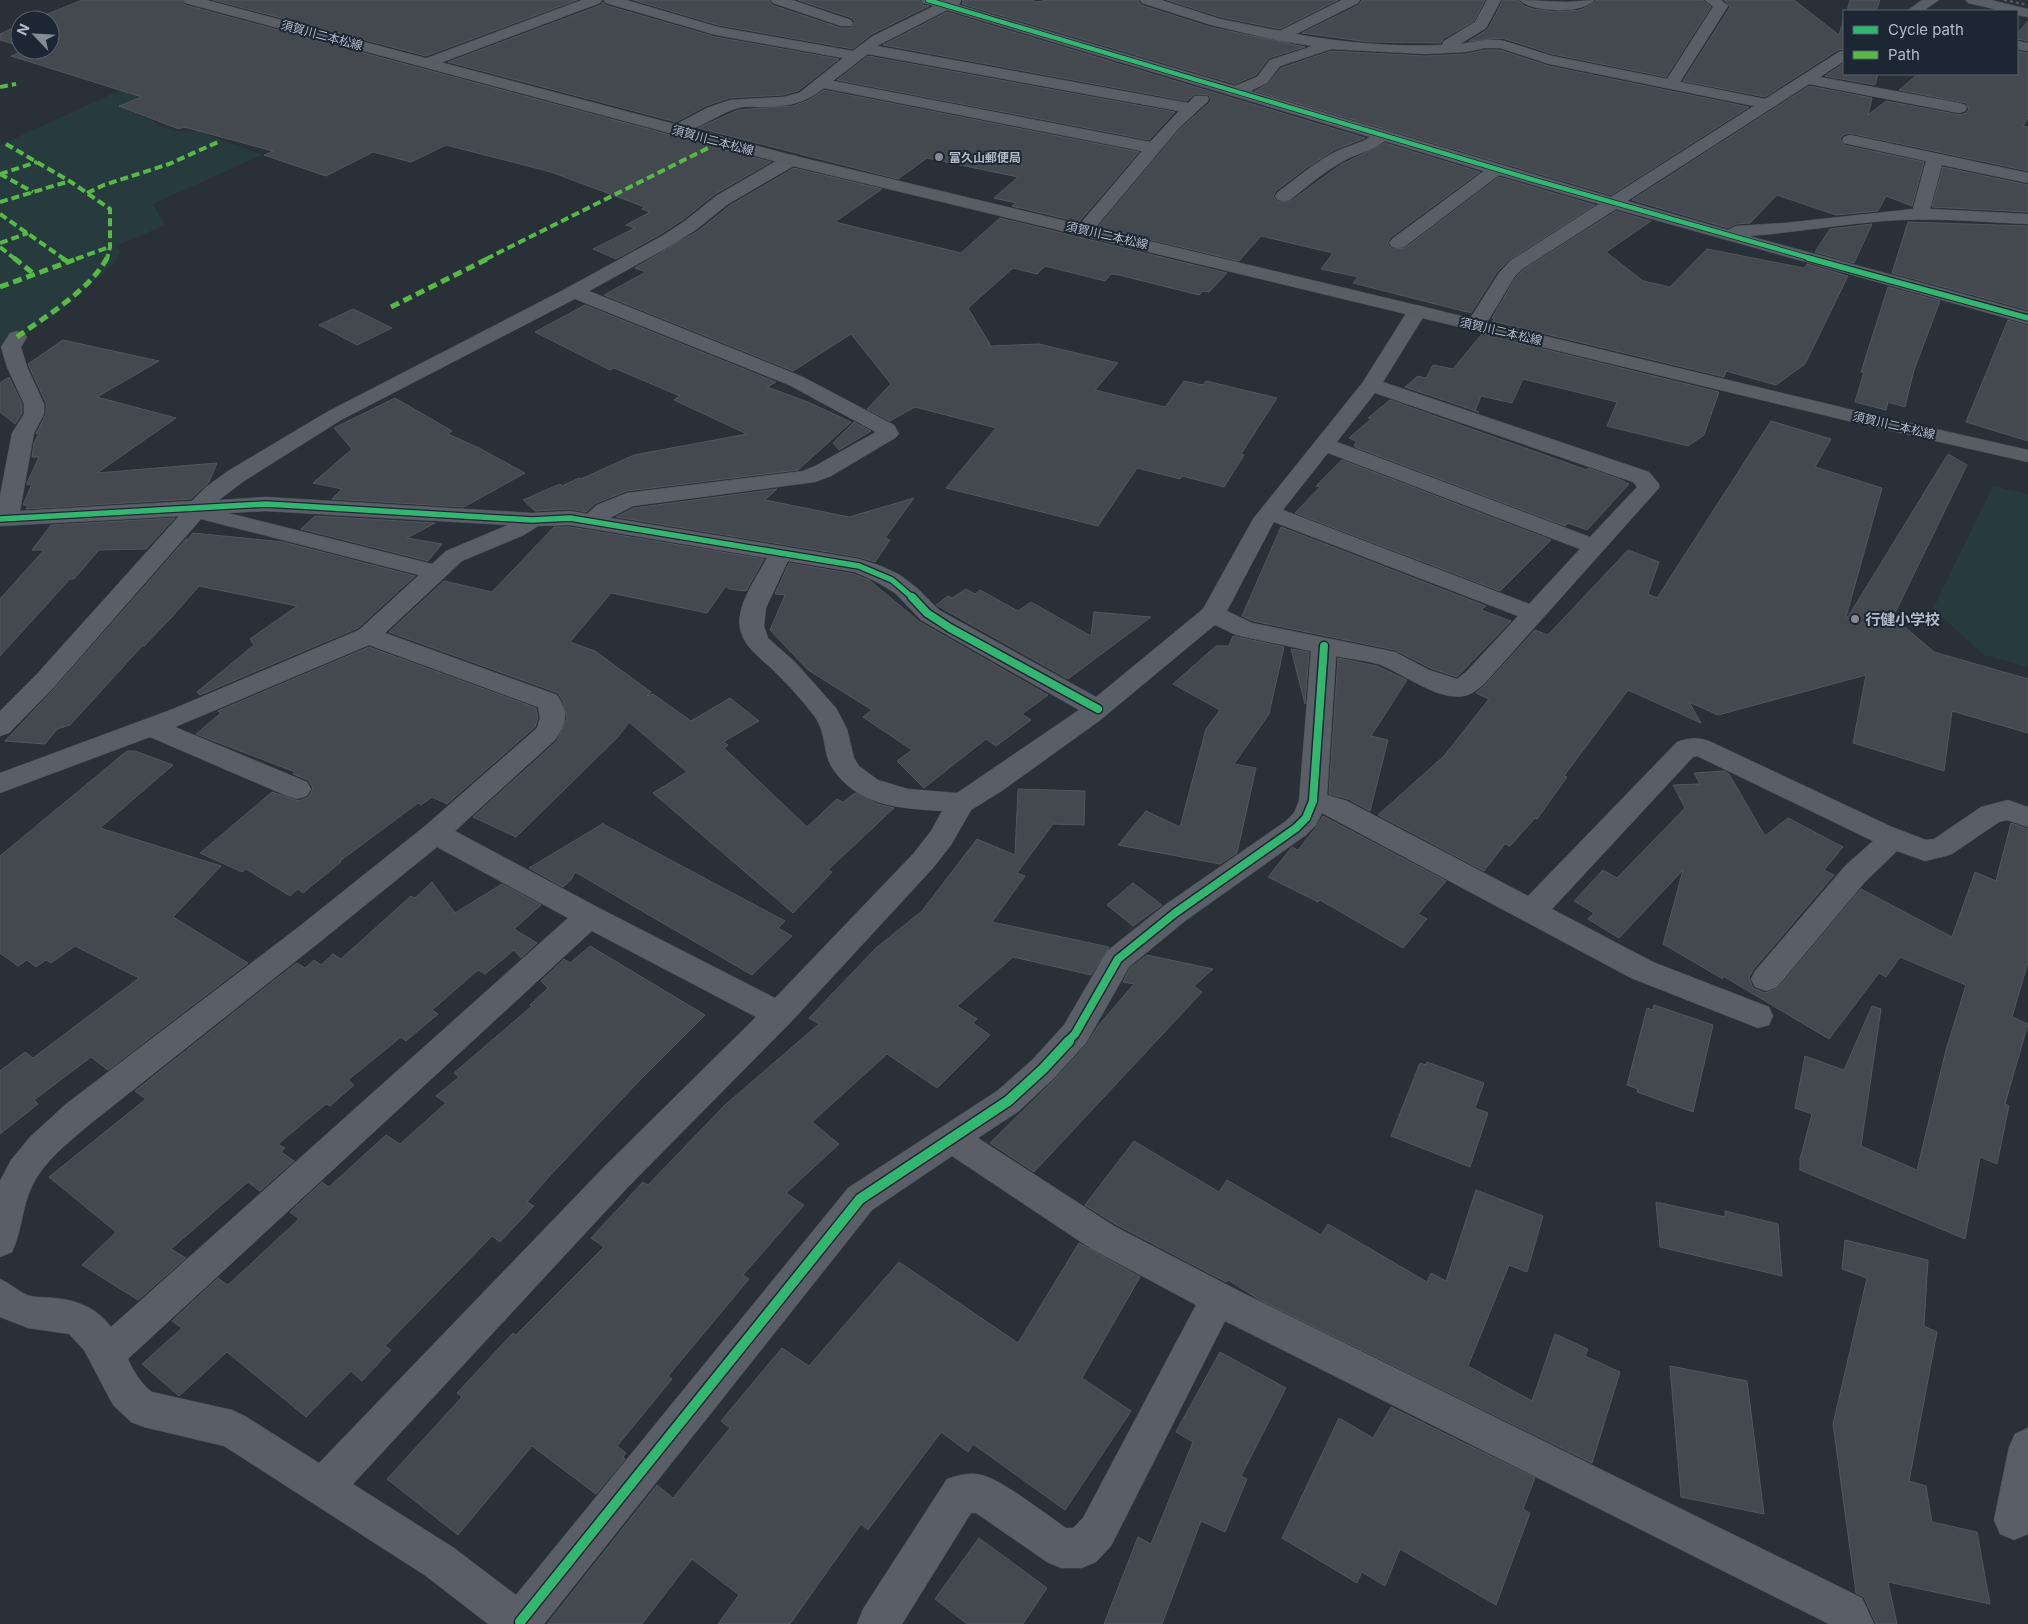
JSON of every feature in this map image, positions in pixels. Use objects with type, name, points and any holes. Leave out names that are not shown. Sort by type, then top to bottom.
[{"type":"main road","name":"須賀川二本松線","points":[[190,0],[791,160],[1861,418],[2028,456]]},
{"type":"street","points":[[427,63],[595,0]]},
{"type":"street","points":[[611,0],[716,31],[861,53],[1189,108]]},
{"type":"street","points":[[778,0],[846,23]]},
{"type":"street","points":[[928,0],[951,3],[1229,90],[1385,134],[1497,169],[2028,318]]},
{"type":"street","points":[[1147,0],[1216,22],[1280,37],[1328,45],[1413,50],[1466,48],[1484,44],[1501,44],[1549,60],[1767,104]]},
{"type":"street","points":[[1280,37],[1353,0]]},
{"type":"street","points":[[1445,49],[1481,25],[1494,0]]},
{"type":"street","points":[[1527,0],[1569,6],[1583,4],[1587,0]]},
{"type":"street","points":[[1671,84],[1721,6],[1712,0]]},
{"type":"street","points":[[1916,10],[1932,0]]},
{"type":"street","points":[[1973,0],[2015,10]]},
{"type":"street","points":[[678,130],[713,111],[736,104],[780,102],[809,94],[820,83],[884,36],[951,3]]},
{"type":"street","points":[[1084,230],[1189,108],[1203,98],[1262,80],[1275,64],[1322,49],[1328,45]]},
{"type":"street","points":[[1476,325],[1508,274],[1516,265],[1616,203],[1843,56]]},
{"type":"street","points":[[1806,79],[1959,108]]},
{"type":"street","points":[[820,83],[1153,148]]},
{"type":"street","points":[[1284,196],[1320,167],[1344,154],[1366,147],[1385,134]]},
{"type":"street","points":[[1850,140],[2028,178]]},
{"type":"street","points":[[1920,215],[1935,158]]},
{"type":"street","points":[[0,727],[9,707],[153,560],[196,510],[214,492],[236,476],[334,416],[574,292],[681,232],[722,200],[791,160]]},
{"type":"street","points":[[1398,243],[1497,169]]},
{"type":"street","points":[[1724,234],[1733,231],[1785,228],[1875,216],[1920,215],[2028,219]]},
{"type":"street","points":[[574,292],[796,381],[888,429],[888,434],[823,472],[807,477],[627,500],[605,510],[593,521]]},
{"type":"street","points":[[323,1487],[617,1176],[778,1014],[924,861],[941,838],[961,803],[994,783],[1098,709],[1213,614],[1234,571],[1269,512],[1371,385],[1417,311]]},
{"type":"street","points":[[17,337],[12,347],[17,367],[34,404],[34,414],[23,433],[3,518],[196,510],[266,504],[532,520],[570,518],[859,566],[881,573],[900,585],[921,609],[953,629],[1098,709]]},
{"type":"street","points":[[1213,614],[1245,629],[1386,658],[1438,683],[1462,688],[1475,678],[1648,488],[1648,484],[1641,478],[1525,436],[1371,385]]},
{"type":"street","points":[[1324,444],[1594,547]]},
{"type":"street","points":[[196,510],[219,518],[435,572]]},
{"type":"street","points":[[1269,512],[1534,614]]},
{"type":"street","points":[[0,782],[151,726],[368,636],[454,556],[516,530],[532,520]]},
{"type":"street","points":[[780,554],[759,596],[752,626],[757,641],[786,668],[827,714],[834,729],[841,759],[850,773],[868,787],[890,795],[908,799],[961,803]]},
{"type":"street","points":[[0,1240],[15,1185],[22,1170],[46,1142],[78,1114],[306,938],[435,833],[546,734],[552,725],[554,715],[552,706],[548,701],[368,636]]},
{"type":"street","points":[[0,1296],[20,1310],[79,1320],[89,1328],[107,1354],[122,1388],[132,1403],[144,1409],[232,1429],[440,1562],[520,1623],[860,1199],[1008,1101],[1043,1069],[1075,1034],[1108,975],[1123,954],[1175,913],[1296,828],[1306,818],[1313,801],[1324,646]]},
{"type":"street","points":[[151,726],[297,789]]},
{"type":"street","points":[[1532,912],[1686,748],[1700,747],[1893,839],[1925,851],[1942,847],[1991,814],[2008,810],[2028,817]]},
{"type":"street","points":[[1313,801],[1337,808],[1642,970],[1721,999],[1758,1016]]},
{"type":"street","points":[[435,833],[589,916],[778,1014]]},
{"type":"street","points":[[1766,979],[1855,874],[1893,839]]},
{"type":"street","points":[[107,1354],[589,916]]},
{"type":"street","points":[[952,1138],[1102,1237],[1218,1298],[1848,1612],[1853,1624]]},
{"type":"street","points":[[878,1624],[961,1493],[982,1494],[1061,1548],[1082,1548],[1097,1532],[1218,1298]]},
{"type":"street","points":[[2014,1520],[2028,1447]]},
{"type":"green space","points":[[136,83],[156,91],[117,106],[154,121],[156,125],[176,131],[197,131],[262,155],[153,204],[165,225],[116,246],[120,251],[115,263],[55,315],[22,336],[0,345],[0,145]]},
{"type":"green space","points":[[1993,486],[2028,494],[2028,667],[1984,655],[1933,609]]},
{"type":"building","points":[[82,0],[181,0],[185,5],[771,162],[715,194],[684,219],[661,234],[616,259],[593,249],[635,228],[626,225],[650,212],[642,209],[645,207],[551,172],[446,145],[411,162],[373,152],[326,176],[264,155],[273,151],[184,127],[179,129],[119,106],[142,97],[24,60],[60,60],[60,10],[58,10]]},
{"type":"building","points":[[213,0],[577,0],[426,56]]},
{"type":"building","points":[[633,0],[769,0],[772,5],[841,28],[851,28],[855,22],[852,18],[798,0],[919,0],[923,5],[929,6],[872,34],[853,49],[718,25]]},
{"type":"building","points":[[963,0],[1030,0],[1038,2],[1046,0],[1138,0],[1141,5],[1210,27],[1305,47],[1269,58],[1256,75],[1235,84],[962,4]]},
{"type":"building","points":[[1167,0],[1338,0],[1280,29],[1220,17]]},
{"type":"building","points":[[1362,0],[1485,0],[1474,21],[1443,39],[1441,43],[1369,42],[1302,33],[1359,5]]},
{"type":"building","points":[[1503,0],[1518,0],[1524,6],[1533,9],[1556,12],[1580,10],[1596,0],[1703,0],[1711,7],[1666,77],[1552,54],[1502,38],[1469,41],[1488,29]]},
{"type":"building","points":[[1724,0],[1794,0],[1839,35],[1843,22],[1843,49],[1838,50],[1765,97],[1683,81],[1730,7]]},
{"type":"building","points":[[1850,0],[1880,0],[1876,10],[1847,10]]},
{"type":"building","points":[[603,2],[605,5],[716,37],[839,59],[798,91],[783,95],[729,98],[706,106],[676,122],[448,62],[601,5]]},
{"type":"building","points":[[947,12],[1365,138],[1334,150],[1305,169],[1276,191],[1273,196],[1278,202],[1291,201],[1340,165],[1385,143],[1480,172],[1391,237],[1387,243],[1392,249],[1405,248],[1499,177],[1595,205],[1509,260],[1497,272],[1471,313],[1353,283],[1358,277],[1321,269],[1333,253],[1261,236],[1239,261],[1098,227],[1180,129],[1209,103],[1211,100],[1209,95],[1195,94],[1187,101],[883,45]]},
{"type":"building","points":[[2028,21],[2028,41],[2018,39],[2018,33]]},
{"type":"building","points":[[10,30],[10,43],[0,40],[0,34]]},
{"type":"building","points":[[1484,50],[1500,50],[1549,66],[1749,107],[1611,195],[1255,91],[1268,84],[1281,68],[1331,51],[1425,56],[1466,54]]},
{"type":"building","points":[[2018,51],[2028,53],[2028,118],[2023,126],[2028,127],[2028,171],[1849,133],[1843,135],[1840,139],[1844,145],[1924,162],[1912,206],[1886,196],[1878,211],[1836,215],[1777,195],[1750,223],[1736,224],[1728,228],[1632,200],[1809,86],[1872,98],[1868,115],[1886,101],[1960,115],[1966,113],[1969,109],[1966,103],[1899,90],[1917,75],[2018,75]]},
{"type":"building","points":[[868,56],[1175,112],[1149,140],[837,80]]},
{"type":"building","points":[[1843,64],[1843,75],[1878,75],[1875,85],[1825,76]]},
{"type":"building","points":[[824,90],[1139,152],[1079,222],[1012,206],[1016,203],[994,198],[1018,177],[927,158],[898,179],[698,128],[738,110],[793,106],[809,100]]},
{"type":"building","points":[[1943,167],[2028,185],[2028,212],[1932,207]]},
{"type":"building","points":[[794,168],[882,189],[835,222],[961,253],[1000,218],[1227,273],[1209,292],[1203,291],[1199,295],[1119,275],[1111,274],[1105,281],[1045,266],[1037,274],[1013,268],[968,308],[991,346],[1039,344],[1118,363],[1095,390],[1165,407],[1184,381],[1203,385],[1206,381],[1277,398],[1241,454],[1244,455],[1224,487],[1182,476],[1180,479],[1137,468],[1098,526],[946,488],[996,428],[915,407],[890,421],[867,409],[891,384],[851,334],[793,371],[604,295],[646,272],[635,268],[698,231],[729,206]]},
{"type":"building","points":[[1616,211],[1651,221],[1606,252],[1643,281],[1670,287],[1707,249],[1804,268],[1807,264],[1848,276],[1805,364],[1776,385],[1726,371],[1724,377],[1492,321],[1516,277],[1523,270]]},
{"type":"building","points":[[1908,222],[2028,226],[2028,310],[1892,273]]},
{"type":"building","points":[[1872,224],[1854,263],[1815,252],[1830,229]]},
{"type":"building","points":[[1888,287],[1940,301],[1914,370],[1905,407],[1888,402],[1886,410],[1855,402],[1864,372],[1861,372]]},
{"type":"building","points":[[585,305],[776,382],[767,387],[808,402],[851,422],[798,470],[627,491],[596,503],[586,512],[570,509],[535,511],[523,500],[560,484],[562,486],[579,478],[581,479],[634,455],[747,434],[674,400],[680,396],[614,368],[610,370],[535,332]]},
{"type":"building","points":[[353,309],[392,328],[357,345],[319,325]]},
{"type":"building","points":[[2008,320],[2028,326],[2028,441],[1966,422]]},
{"type":"building","points":[[1482,334],[1719,392],[1704,435],[1688,446],[1607,426],[1617,402],[1523,379],[1512,403],[1481,396],[1475,411],[1405,387],[1418,376],[1426,378],[1433,365],[1453,369]]},
{"type":"building","points":[[63,340],[159,361],[97,397],[176,418],[97,473],[217,463],[209,482],[191,499],[26,509],[28,505],[23,505],[32,484],[27,485],[27,483],[39,457],[32,457],[34,443],[39,433],[36,434],[46,414],[46,403],[28,364]]},
{"type":"building","points":[[9,377],[22,404],[22,413],[15,424],[0,412],[0,383]]},
{"type":"building","points":[[395,398],[452,431],[448,434],[479,448],[525,473],[464,507],[332,499],[342,489],[313,483],[352,449],[334,428]]},
{"type":"building","points":[[1390,400],[1587,470],[1588,468],[1629,484],[1587,530],[1568,523],[1565,526],[1355,447],[1354,445],[1357,442],[1349,438],[1371,419],[1368,418]]},
{"type":"building","points":[[1771,421],[1831,439],[1815,467],[1882,488],[1846,617],[1848,617],[1948,454],[1967,465],[1893,617],[1934,652],[2028,679],[2028,733],[1952,711],[1944,771],[1853,743],[1866,675],[1718,715],[1689,702],[1701,723],[1628,690],[1564,776],[1567,777],[1537,819],[1535,818],[1510,846],[1505,844],[1484,871],[1378,815],[1444,756],[1489,699],[1476,693],[1535,630],[1548,635],[1628,550],[1659,562],[1648,594],[1657,598]]},
{"type":"building","points":[[854,422],[871,431],[839,450],[833,443]]},
{"type":"building","points":[[1342,460],[1551,540],[1500,591],[1295,513],[1320,487],[1316,486]]},
{"type":"building","points":[[777,489],[765,500],[849,517],[914,498],[885,538],[890,540],[875,562],[859,557],[616,517],[634,508]]},
{"type":"building","points":[[315,516],[435,523],[407,538],[442,544],[428,561],[301,529]]},
{"type":"building","points":[[175,518],[146,549],[99,550],[74,579],[70,579],[0,656],[0,599],[44,550],[32,550],[51,525]]},
{"type":"building","points":[[554,527],[570,527],[764,559],[746,591],[729,589],[726,586],[707,613],[611,593],[570,642],[595,651],[651,692],[647,696],[653,694],[691,721],[730,698],[759,721],[723,742],[728,745],[724,748],[807,827],[837,799],[843,802],[855,793],[877,804],[894,808],[828,870],[832,872],[793,913],[653,793],[687,772],[629,722],[618,737],[516,837],[473,817],[557,741],[567,718],[563,701],[558,693],[389,632],[444,581],[492,592]]},
{"type":"building","points":[[1281,527],[1486,606],[1481,610],[1511,621],[1457,677],[1430,668],[1395,650],[1253,621],[1242,616]]},
{"type":"building","points":[[193,533],[283,542],[415,576],[358,628],[200,695],[197,692],[254,645],[250,639],[297,606],[199,586],[70,725],[57,729],[45,744],[5,741],[55,688]]},
{"type":"building","points":[[789,563],[854,574],[869,580],[920,622],[1048,695],[1022,714],[1031,720],[996,746],[986,739],[924,788],[897,761],[912,750],[863,717],[872,710],[808,670],[770,630],[785,595],[775,594]]},
{"type":"building","points":[[966,589],[975,594],[980,590],[1018,611],[1031,602],[1091,636],[1094,612],[1151,617],[1068,679],[936,605],[948,596],[952,598]]},
{"type":"building","points":[[1233,636],[1284,647],[1269,714],[1234,764],[1256,768],[1237,853],[1220,864],[1118,845],[1146,811],[1180,827],[1206,729],[1220,710],[1173,684],[1216,646],[1229,646]]},
{"type":"building","points":[[369,647],[536,708],[538,718],[535,727],[447,804],[432,797],[421,805],[418,803],[340,861],[303,893],[298,889],[290,896],[246,869],[242,872],[200,853],[272,792],[298,801],[309,797],[313,788],[308,780],[293,774],[295,772],[196,734],[221,713],[218,711]]},
{"type":"building","points":[[1291,649],[1309,652],[1305,704]]},
{"type":"building","points":[[1338,658],[1377,666],[1407,680],[1371,736],[1388,740],[1370,811],[1348,799],[1329,794]]},
{"type":"building","points":[[127,751],[135,751],[173,765],[100,828],[221,866],[173,917],[248,963],[108,1070],[91,1057],[34,1100],[38,1104],[0,1134],[0,1071],[25,1052],[33,1058],[139,978],[75,946],[51,963],[46,960],[36,967],[27,960],[18,966],[0,953],[0,856]]},
{"type":"building","points":[[1724,771],[1729,774],[1765,836],[1788,818],[1843,847],[1824,870],[1834,875],[1753,970],[1749,978],[1753,988],[1765,993],[1778,988],[1861,889],[1952,937],[1975,872],[1996,881],[2011,823],[2028,829],[2028,962],[2012,1017],[2028,1024],[2005,1104],[2009,1106],[1997,1164],[1980,1157],[1965,1239],[1800,1170],[1800,1159],[1812,1114],[1795,1108],[1805,1056],[1844,1070],[1872,1006],[1881,1009],[1861,1146],[1917,1170],[1946,1050],[1966,985],[1900,957],[1886,977],[1879,973],[1829,1039],[1723,976],[1723,979],[1663,944],[1683,870],[1619,938],[1588,919],[1594,913],[1574,901],[1603,870],[1617,878],[1685,808],[1673,785],[1700,784],[1694,773]]},
{"type":"building","points":[[1018,789],[1085,791],[1084,825],[1053,824],[1017,873],[1025,876],[992,922],[1109,947],[1091,975],[1013,957],[957,1006],[977,1019],[973,1023],[990,1035],[937,1088],[887,1054],[812,1122],[839,1144],[786,1193],[804,1205],[743,1275],[749,1279],[668,1376],[672,1379],[617,1446],[626,1453],[623,1457],[625,1459],[596,1494],[532,1446],[458,1535],[387,1479],[462,1397],[457,1393],[513,1333],[516,1335],[604,1247],[591,1238],[643,1182],[648,1185],[725,1105],[819,1024],[809,1018],[876,948],[922,911],[977,839],[1015,855]]},
{"type":"building","points":[[1323,816],[1446,881],[1418,914],[1427,919],[1403,948],[1320,900],[1318,902],[1268,877],[1292,847],[1298,850]]},
{"type":"building","points":[[604,823],[785,921],[778,928],[792,936],[752,975],[575,872],[571,880],[563,887],[529,868]]},
{"type":"building","points":[[432,882],[455,913],[502,884],[541,905],[514,929],[537,943],[521,958],[514,950],[485,974],[478,970],[432,1010],[438,1014],[406,1041],[401,1037],[348,1080],[354,1085],[330,1106],[326,1104],[278,1144],[285,1148],[281,1152],[294,1161],[260,1191],[248,1182],[171,1249],[186,1258],[138,1300],[82,1265],[116,1232],[49,1177],[146,1099],[135,1091],[276,979],[297,963],[305,968],[314,960],[321,965],[333,954],[341,959],[411,896],[415,898]]},
{"type":"building","points":[[1133,883],[1162,905],[1133,926],[1107,905]]},
{"type":"building","points":[[590,946],[705,1015],[637,1083],[545,1181],[527,1202],[534,1206],[500,1242],[492,1236],[385,1346],[391,1350],[362,1381],[351,1371],[306,1417],[227,1352],[179,1396],[142,1364],[182,1328],[172,1321],[218,1278],[228,1285],[299,1219],[290,1212],[322,1182],[329,1187],[386,1135],[400,1144],[446,1103],[436,1096],[459,1077],[454,1073],[532,1006],[530,1005],[548,988],[541,981],[564,959],[570,963]]},
{"type":"building","points":[[1147,955],[1213,969],[1194,986],[1202,992],[1034,1172],[990,1143],[1055,1079],[1087,1044],[1098,1026],[1134,984],[1123,982],[1130,968]]},
{"type":"building","points":[[1654,1005],[1713,1025],[1693,1112],[1637,1092],[1638,1089],[1627,1085],[1647,1008],[1653,1010]]},
{"type":"building","points":[[1427,1062],[1484,1083],[1475,1108],[1488,1113],[1470,1167],[1391,1136],[1420,1063],[1426,1065]]},
{"type":"building","points":[[1134,1141],[1219,1192],[1227,1180],[1321,1235],[1328,1224],[1427,1282],[1431,1273],[1446,1281],[1476,1190],[1543,1216],[1527,1272],[1509,1265],[1468,1366],[1532,1401],[1555,1334],[1588,1349],[1585,1356],[1620,1372],[1592,1463],[1260,1300],[1228,1280],[1226,1282],[1115,1224],[1085,1205]]},
{"type":"building","points":[[1656,1202],[1725,1217],[1725,1211],[1778,1224],[1782,1276],[1660,1247]]},
{"type":"building","points":[[1845,1240],[1928,1260],[1924,1326],[1937,1332],[1909,1481],[1926,1486],[1932,1522],[1977,1532],[1990,1604],[1888,1582],[1897,1624],[1876,1624],[1864,1597],[1856,1593],[1833,1424],[1867,1278],[1842,1269]]},
{"type":"building","points":[[1079,1243],[1140,1277],[1082,1378],[1131,1411],[1065,1510],[973,1444],[968,1452],[941,1432],[868,1530],[861,1524],[790,1624],[718,1624],[739,1595],[692,1559],[642,1624],[547,1624],[657,1485],[673,1498],[730,1428],[721,1421],[782,1348],[809,1366],[899,1262],[1018,1343]]},
{"type":"building","points":[[1220,1352],[1286,1388],[1241,1476],[1247,1479],[1225,1532],[1201,1521],[1162,1624],[1104,1624],[1138,1537],[1151,1544],[1193,1442],[1176,1432]]},
{"type":"building","points":[[1670,1366],[1747,1381],[1764,1514],[1681,1497]]},
{"type":"building","points":[[1391,1407],[1535,1478],[1523,1509],[1530,1513],[1496,1605],[1400,1549],[1385,1586],[1362,1572],[1357,1583],[1282,1538],[1339,1418],[1373,1438]]},
{"type":"building","points":[[979,1538],[1047,1588],[1023,1624],[967,1624],[935,1599]]},
{"type":"railway","points":[[2004,0],[2028,5]]},
{"type":"marked path","points":[[0,87],[16,84]]},
{"type":"marked path","points":[[87,193],[104,185],[169,164],[218,142]]},
{"type":"marked path","points":[[6,144],[71,182],[110,209],[110,247],[107,259],[101,268],[80,289],[17,337]]},
{"type":"marked path","points":[[391,307],[710,147]]},
{"type":"marked path","points":[[0,174],[37,162]]},
{"type":"marked path","points":[[0,174],[33,192]]},
{"type":"marked path","points":[[0,202],[70,181]]},
{"type":"marked path","points":[[0,214],[68,262]]},
{"type":"marked path","points":[[0,243],[28,233]]},
{"type":"marked path","points":[[0,247],[34,274]]},
{"type":"marked path","points":[[0,287],[109,247]]},
{"type":"cycle path","points":[[928,0],[1527,178],[2028,318]]},
{"type":"cycle path","points":[[0,519],[266,504],[532,520],[570,518],[859,566],[879,573],[898,584],[909,593],[923,610],[950,628],[1098,709]]},
{"type":"cycle path","points":[[520,1622],[860,1199],[1008,1101],[1043,1069],[1075,1034],[1118,959],[1175,913],[1296,828],[1306,818],[1313,801],[1324,646]]},
{"type":"place","name":"富久山郵便局","points":[[939,157]]},
{"type":"place","name":"行健小学校","points":[[1855,619]]}]
